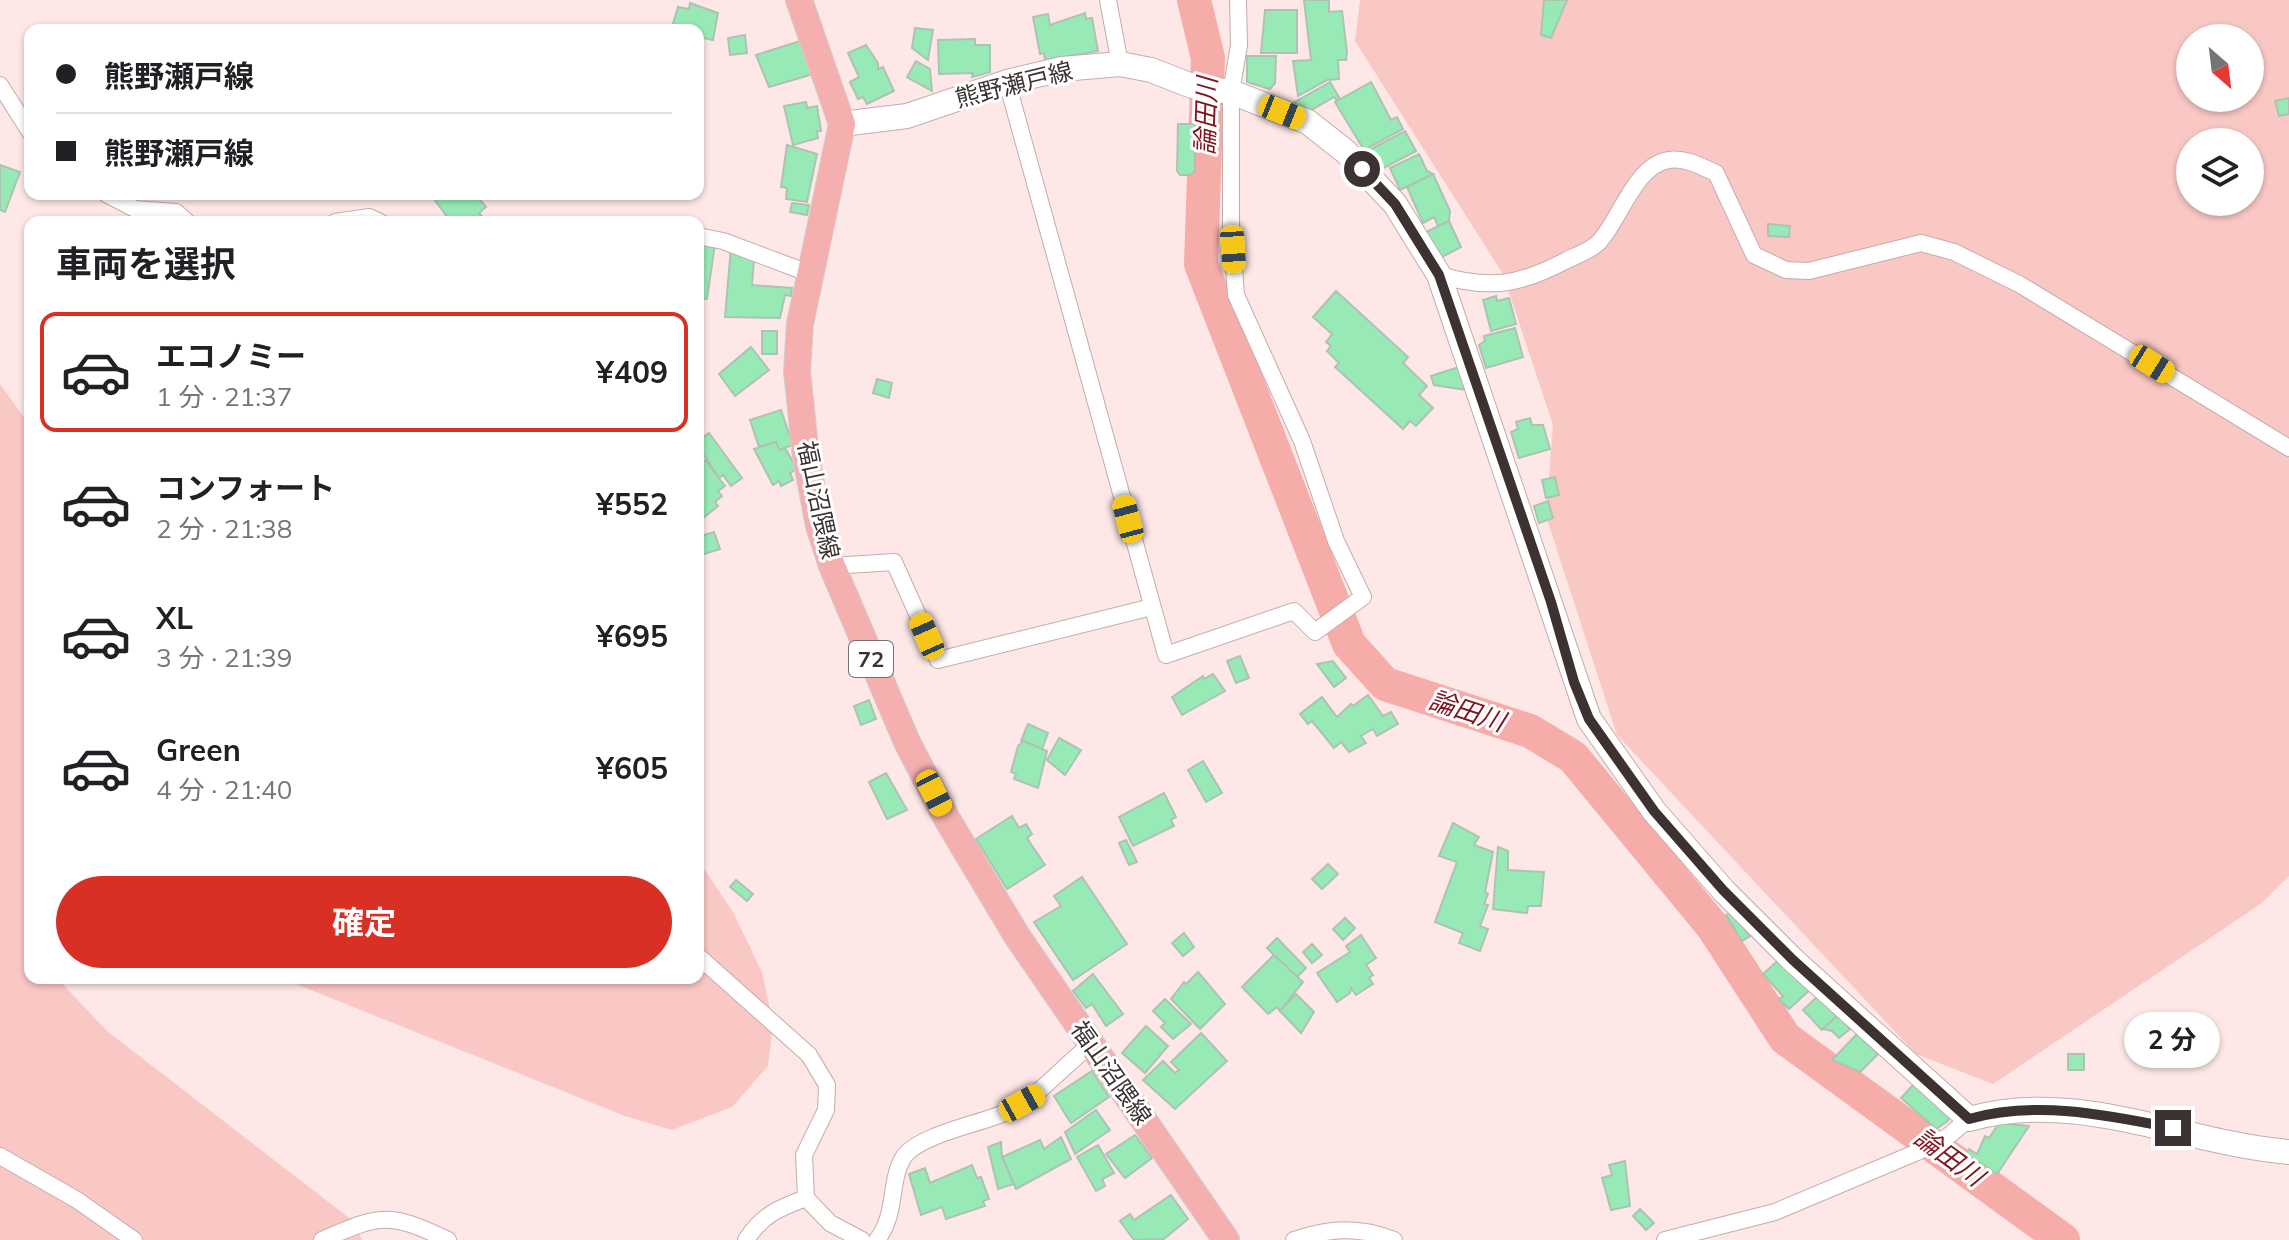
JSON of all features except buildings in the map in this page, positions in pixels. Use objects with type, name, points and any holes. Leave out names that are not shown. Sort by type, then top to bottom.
[{"type":"main road","points":[[799,0],[842,124]]},
{"type":"main road","name":"熊野瀬戸線","points":[[842,124],[907,116],[1007,82],[1062,69],[1120,64],[1151,70],[1192,86],[1231,92],[1308,122],[1346,152],[1395,204],[1439,275],[1589,719],[1654,811],[1723,890],[1793,960],[1969,1119]]},
{"type":"main road","name":"福山沼隈線","points":[[842,124],[800,324],[797,371],[819,526],[832,566],[907,742],[947,819],[1017,936],[1226,1240]]},
{"type":"main road","points":[[1969,1119],[1987,1114],[2089,1111],[2289,1152]]},
{"type":"street","points":[[1108,0],[1120,64]]},
{"type":"street","points":[[1007,82],[1166,655],[1294,611],[1315,632],[1363,597],[1336,541],[1302,441],[1236,295],[1231,225],[1231,92],[1239,45],[1238,0]]},
{"type":"street","points":[[0,85],[24,123]]},
{"type":"street","points":[[1439,275],[1472,284],[1506,284],[1546,271],[1598,244],[1650,168],[1669,160],[1686,161],[1716,173],[1754,255],[1786,270],[1809,271],[1921,243],[1954,252],[2019,284],[2289,448]]},
{"type":"street","points":[[118,200],[135,209],[176,212],[180,216]]},
{"type":"street","points":[[704,237],[723,241],[811,274]]},
{"type":"street","points":[[832,566],[894,562],[938,660],[1152,607]]},
{"type":"street","points":[[704,961],[809,1055],[827,1085],[826,1110],[804,1155],[806,1198],[830,1223],[862,1240]]},
{"type":"street","points":[[877,1240],[886,1228],[903,1158],[923,1142],[1004,1113],[1039,1094],[1072,1058],[1092,1044]]},
{"type":"street","points":[[1665,1240],[1775,1212],[1915,1153],[1947,1137],[1969,1119]]},
{"type":"street","points":[[0,1156],[77,1200],[134,1240]]},
{"type":"street","points":[[746,1240],[757,1222],[771,1211],[806,1198]]},
{"type":"street","points":[[322,1240],[379,1217],[413,1223],[448,1240]]},
{"type":"street","points":[[1294,1240],[1319,1232],[1354,1229],[1394,1240]]},
{"type":"shaded area","points":[[1360,0],[2289,0],[2289,876],[2262,903],[1993,1084],[1916,1054],[1617,735],[1546,516],[1553,425],[1503,274],[1355,41]]},
{"type":"shaded area","points":[[0,384],[24,418],[24,984],[63,984],[107,1031],[353,1221],[362,1240],[0,1240]]},
{"type":"shaded area","points":[[704,869],[733,912],[762,972],[773,1023],[768,1066],[732,1107],[672,1130],[625,1116],[296,984],[704,984]]},
{"type":"waterway","name":"論田川","points":[[1194,0],[1208,58],[1201,264],[1349,644],[1385,684],[1530,731],[1573,757],[1713,927],[1785,1038],[2063,1240]]},
{"type":"route","points":[[1362,169],[1395,204],[1439,275],[1551,602],[1574,682],[1589,719],[1654,811],[1723,890],[1793,960],[1969,1119],[1987,1114],[2089,1111],[2173,1128]]}]
